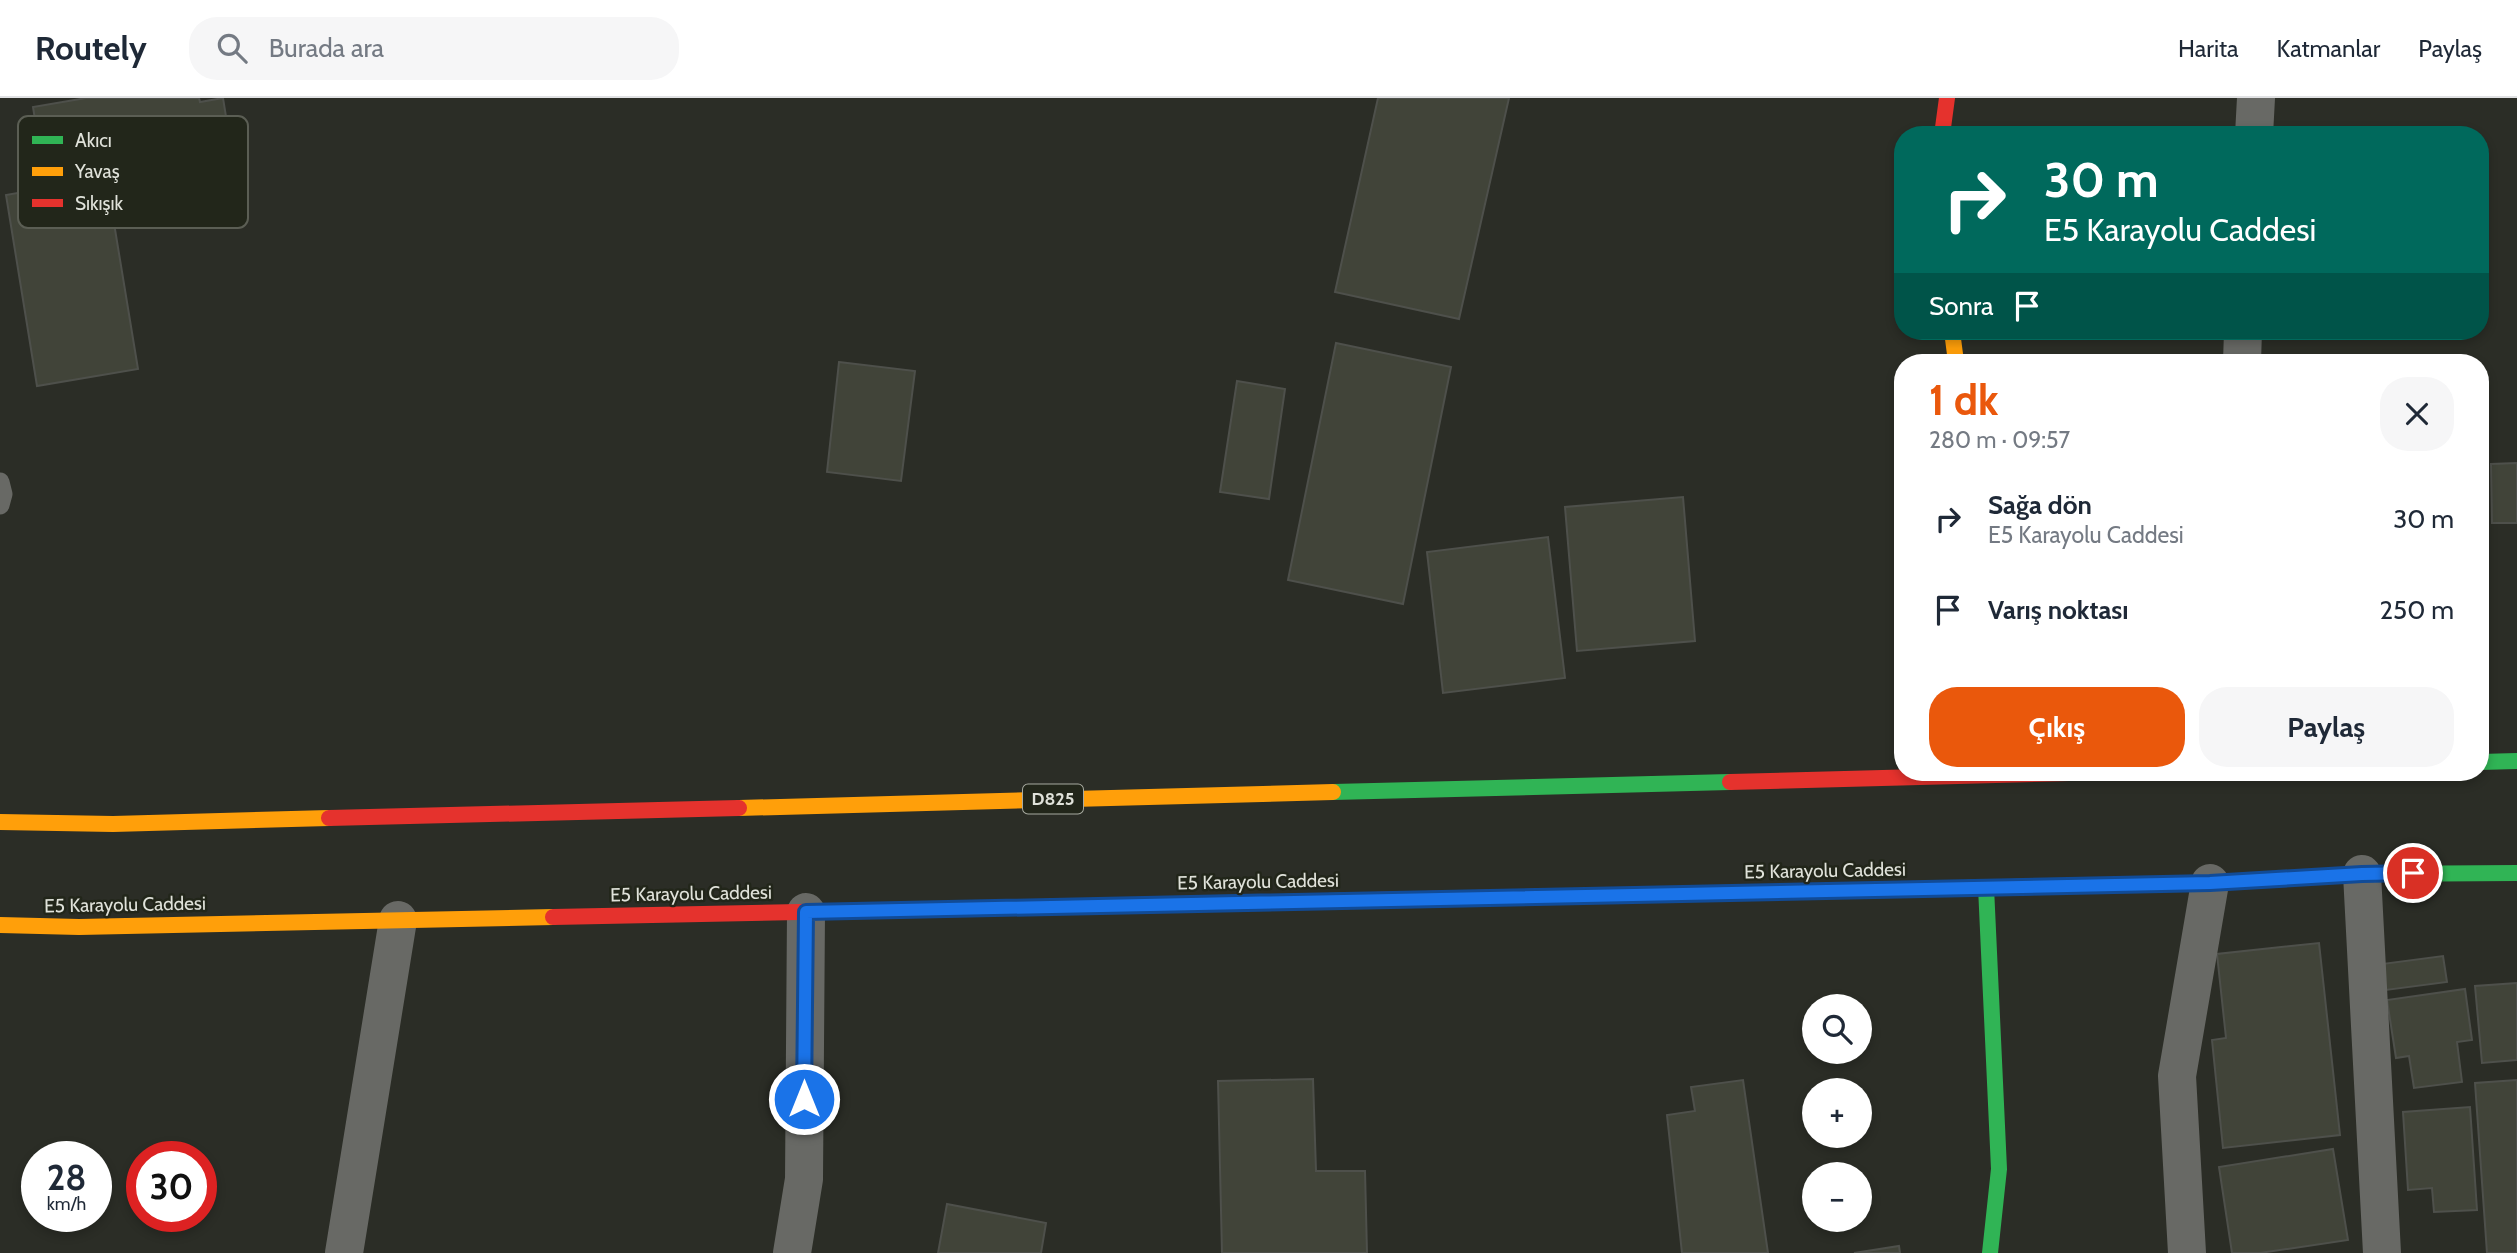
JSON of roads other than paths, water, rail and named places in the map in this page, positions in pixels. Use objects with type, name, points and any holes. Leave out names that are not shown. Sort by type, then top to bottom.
[{"type":"main road","points":[[1943,126],[1947,98]]},
{"type":"main road","points":[[2489,762],[2517,761]]},
{"type":"main road","name":"D825","points":[[0,822],[113,824],[1894,775]]},
{"type":"main road","name":"E5 Karayolu Caddesi","points":[[0,925],[79,927],[2210,883],[2362,874],[2517,873]]},
{"type":"main road","points":[[1986,887],[1999,1169],[1990,1253]]},
{"type":"street","points":[[2254,126],[2256,98]]},
{"type":"street","points":[[2362,874],[2382,1253]]},
{"type":"street","points":[[2187,1253],[2177,1076],[2210,883]]},
{"type":"street","points":[[792,1253],[804,1179],[806,912]]},
{"type":"street","points":[[344,1253],[398,920]]},
{"type":"lane","points":[[0,482],[3,494],[0,505]]}]
